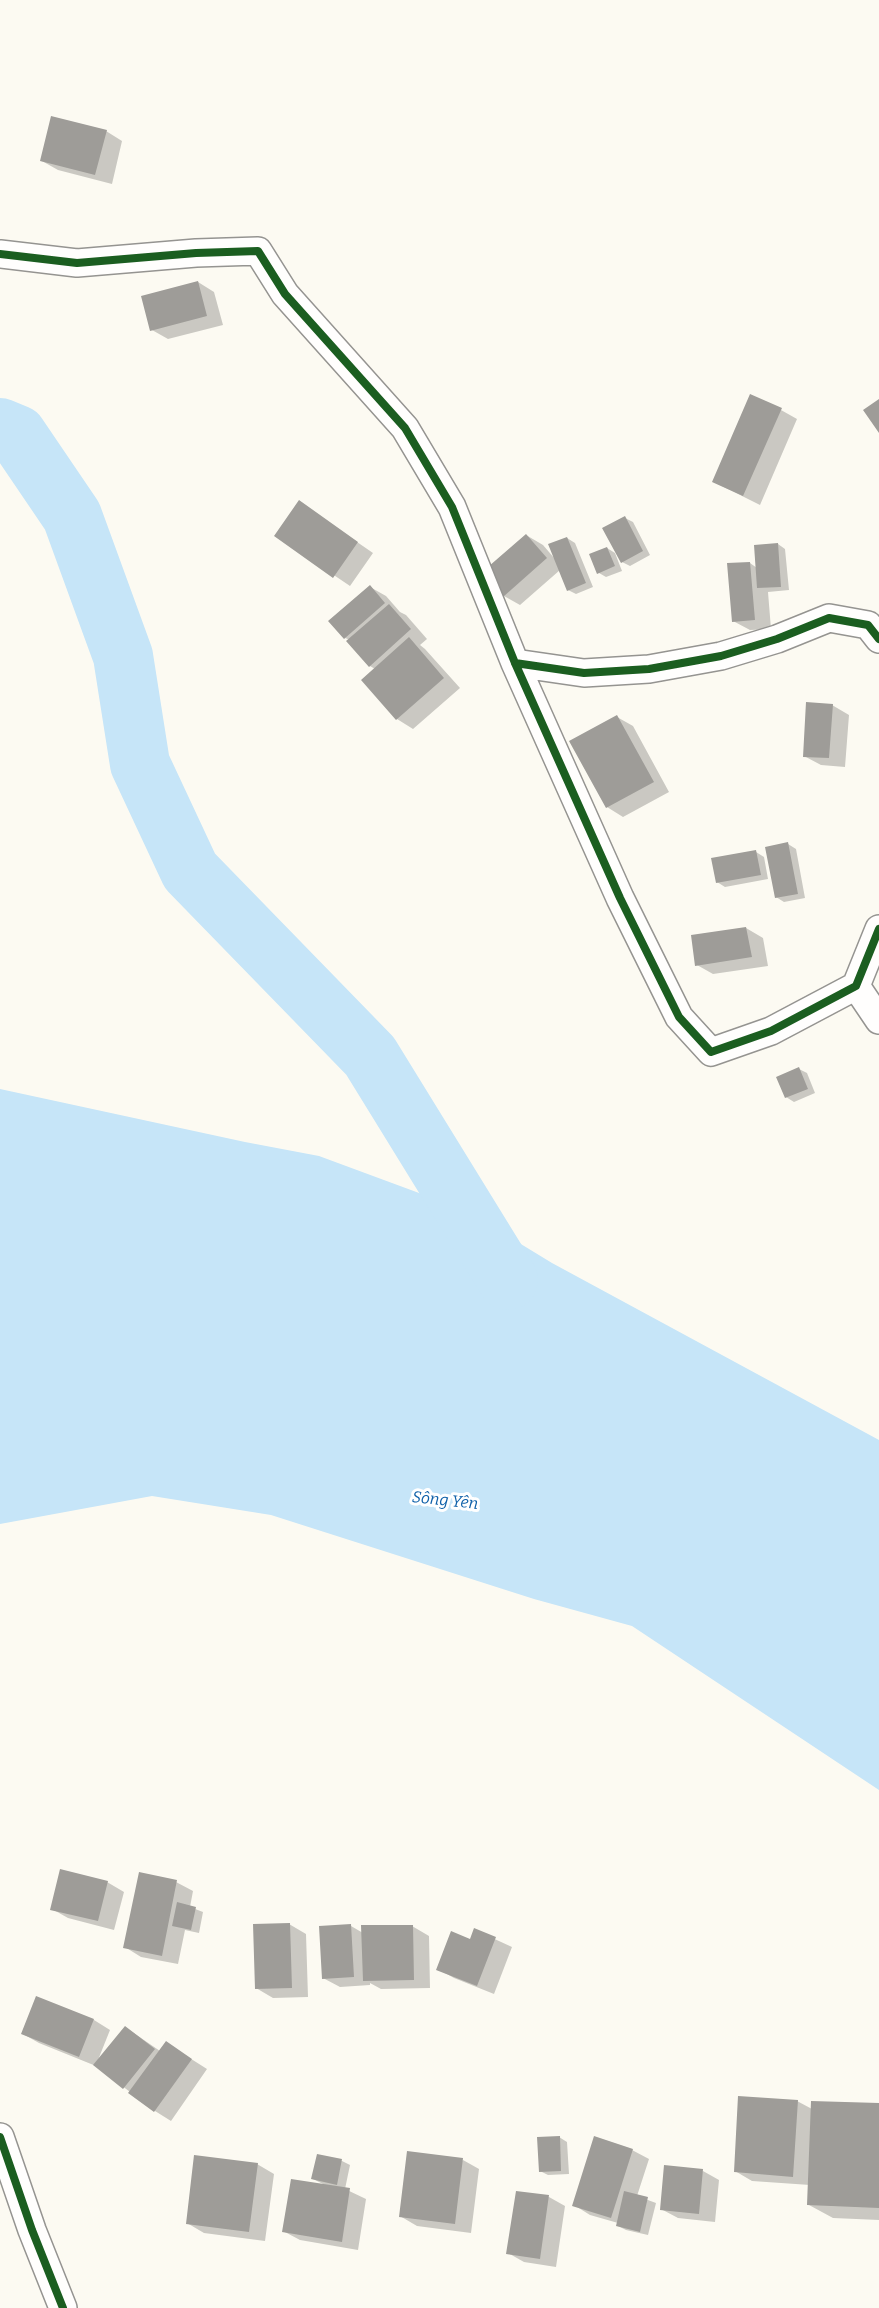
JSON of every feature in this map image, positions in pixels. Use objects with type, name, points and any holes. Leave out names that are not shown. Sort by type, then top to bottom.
[{"type":"street","points":[[0,254],[77,263],[196,253],[258,251],[285,294],[405,428],[452,507],[515,663],[620,898],[679,1017],[711,1052],[771,1031],[856,986],[879,929]]},
{"type":"street","points":[[515,663],[584,673],[649,669],[721,656],[777,639],[829,618],[868,625],[879,639]]},
{"type":"street","points":[[856,986],[879,1020]]},
{"type":"street","points":[[0,2137],[32,2230],[63,2308]]},
{"type":"water","name":"Sông Yên","points":[[0,1089],[319,1156],[465,1210],[552,1263],[879,1440],[879,1790],[632,1626],[534,1599],[271,1515],[152,1496],[0,1524]]},
{"type":"building","points":[[51,116],[107,130],[95,175],[40,161]]},
{"type":"building","points":[[198,281],[207,316],[150,331],[141,296]]},
{"type":"building","points":[[750,394],[782,408],[743,496],[712,482]]},
{"type":"building","points":[[879,399],[879,433],[863,410]]},
{"type":"building","points":[[299,500],[358,542],[333,578],[274,536]]},
{"type":"building","points":[[625,516],[643,551],[621,563],[602,528]]},
{"type":"building","points":[[526,534],[547,558],[503,597],[481,573]]},
{"type":"building","points":[[567,537],[586,583],[567,591],[548,544]]},
{"type":"building","points":[[778,543],[781,587],[757,588],[754,545]]},
{"type":"building","points":[[607,547],[615,566],[597,574],[589,554]]},
{"type":"building","points":[[750,562],[755,620],[732,622],[727,563]]},
{"type":"building","points":[[370,585],[385,603],[344,639],[328,621]]},
{"type":"building","points":[[389,604],[411,629],[369,667],[346,641]]},
{"type":"building","points":[[409,637],[444,678],[396,720],[361,680]]},
{"type":"building","points":[[806,702],[833,704],[829,758],[803,757]]},
{"type":"building","points":[[617,715],[654,782],[606,808],[569,741]]},
{"type":"building","points":[[788,842],[798,894],[775,898],[765,847]]},
{"type":"building","points":[[756,850],[761,875],[716,883],[711,858]]},
{"type":"building","points":[[746,927],[752,957],[695,966],[691,935]]},
{"type":"building","points":[[799,1067],[808,1089],[785,1098],[776,1077]]},
{"type":"building","points":[[60,1869],[108,1881],[98,1921],[50,1910]]},
{"type":"building","points":[[139,1872],[177,1880],[162,1956],[123,1948]]},
{"type":"building","points":[[177,1902],[196,1907],[191,1930],[172,1926]]},
{"type":"building","points":[[290,1923],[292,1988],[255,1989],[253,1924]]},
{"type":"building","points":[[351,1924],[354,1977],[322,1979],[319,1926]]},
{"type":"building","points":[[361,1925],[413,1925],[414,1980],[363,1981]]},
{"type":"building","points":[[474,1928],[496,1937],[477,1986],[436,1970],[451,1931],[470,1939]]},
{"type":"building","points":[[36,1996],[94,2019],[79,2057],[21,2034]]},
{"type":"building","points":[[125,2026],[155,2049],[123,2089],[93,2065]]},
{"type":"building","points":[[166,2041],[192,2059],[154,2112],[128,2093]]},
{"type":"building","points":[[738,2096],[798,2100],[793,2177],[734,2172]]},
{"type":"building","points":[[811,2101],[879,2103],[879,2208],[807,2205]]},
{"type":"building","points":[[560,2136],[561,2171],[539,2172],[537,2137]]},
{"type":"building","points":[[594,2136],[633,2149],[611,2218],[572,2206]]},
{"type":"building","points":[[407,2151],[463,2158],[455,2224],[399,2217]]},
{"type":"building","points":[[317,2154],[342,2159],[337,2185],[311,2179]]},
{"type":"building","points":[[194,2155],[258,2163],[249,2232],[186,2224]]},
{"type":"building","points":[[664,2165],[703,2169],[699,2214],[660,2210]]},
{"type":"building","points":[[291,2179],[350,2188],[342,2242],[282,2232]]},
{"type":"building","points":[[516,2191],[549,2195],[540,2259],[506,2254]]},
{"type":"building","points":[[624,2191],[648,2197],[640,2232],[616,2226]]},
{"type":"waterway","points":[[0,428],[17,435],[72,516],[123,656],[140,764],[190,871],[370,1056],[508,1280]]},
{"type":"cycle path","points":[[0,254],[77,263],[196,253],[258,251],[285,294],[405,428],[452,507],[515,663],[620,898],[679,1017],[711,1052],[771,1031],[856,986],[879,929]]},
{"type":"cycle path","points":[[515,663],[584,673],[649,669],[721,656],[777,639],[829,618],[868,625],[879,639]]},
{"type":"cycle path","points":[[0,2137],[32,2230],[63,2308]]}]
